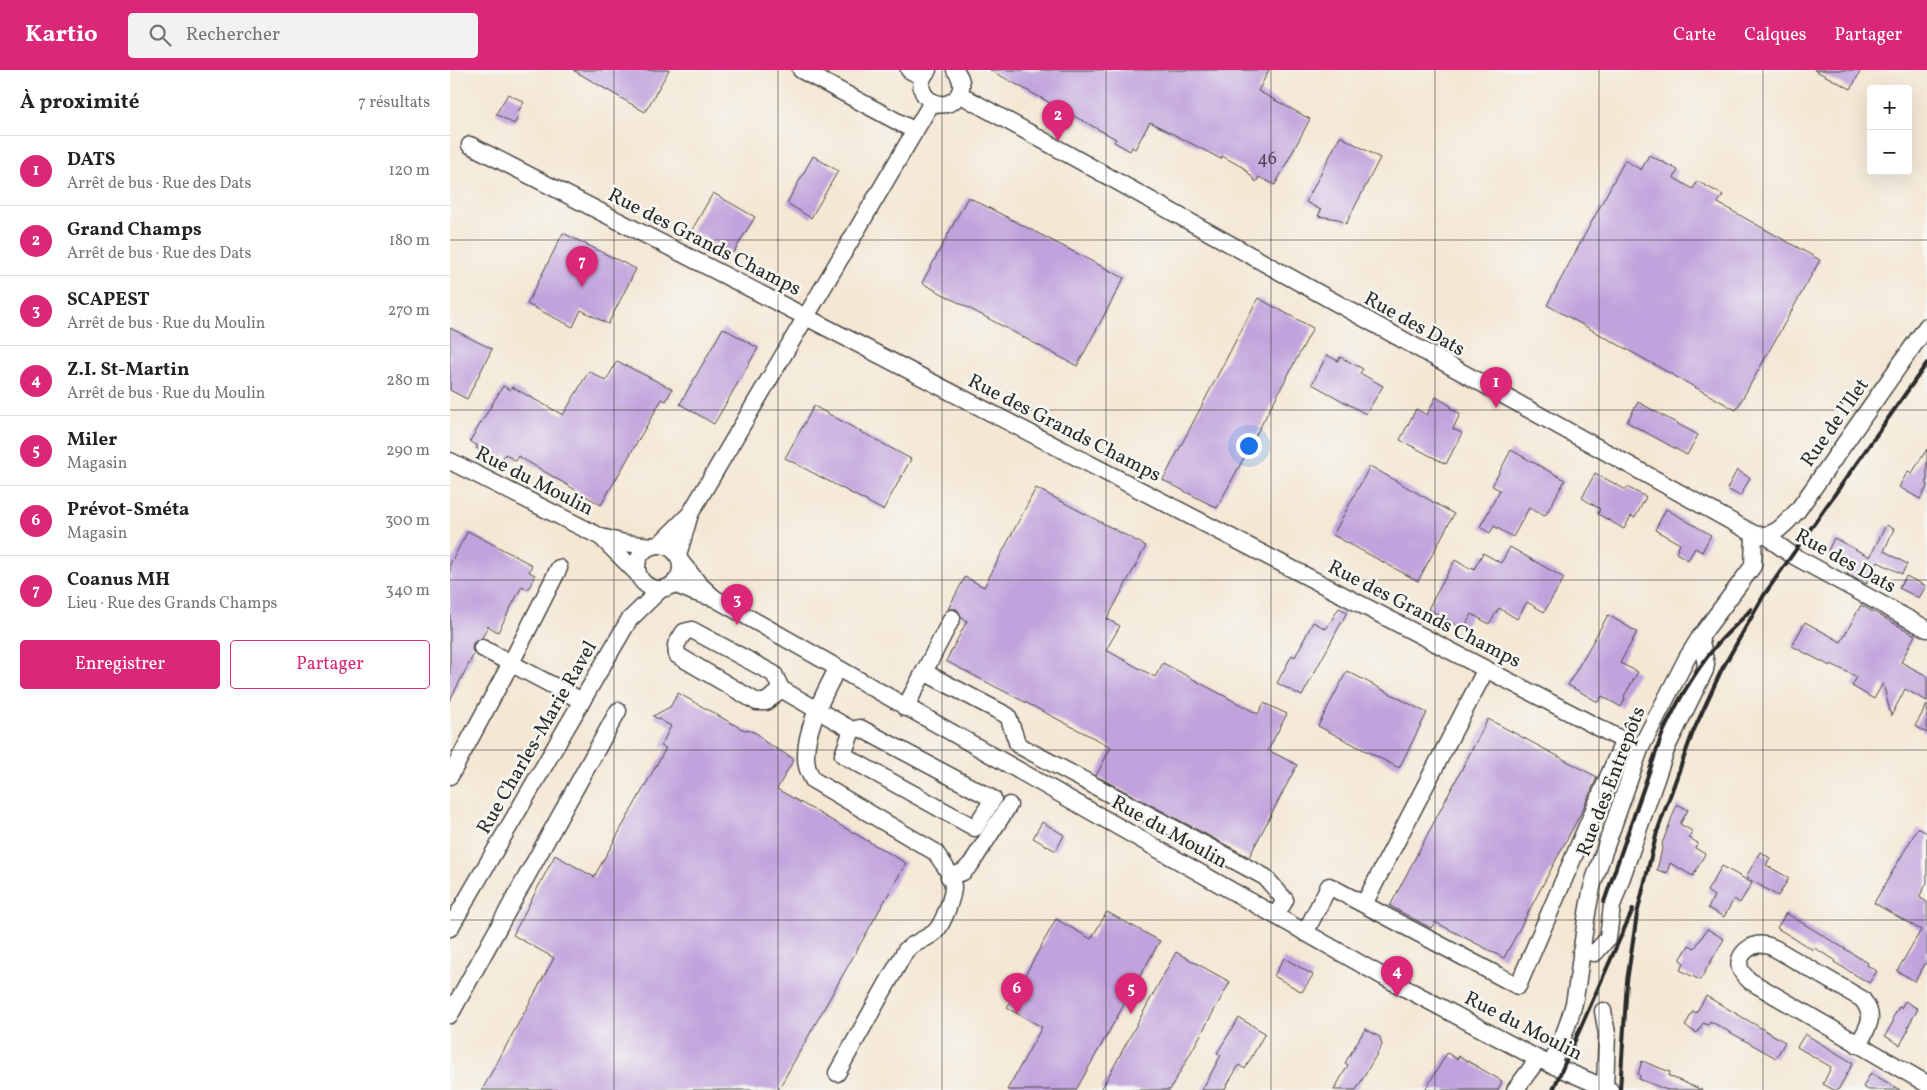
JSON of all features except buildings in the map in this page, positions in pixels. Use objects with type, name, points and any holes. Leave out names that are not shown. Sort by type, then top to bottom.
[{"type":"street","points":[[801,70],[915,131]]},
{"type":"street","points":[[920,72],[922,89],[927,99],[938,104],[950,103],[958,94],[961,82],[955,70]]},
{"type":"street","name":"Rue des Dats","points":[[958,94],[1761,534],[1792,555],[1927,629]]},
{"type":"street","points":[[690,514],[656,545],[641,554],[637,567],[640,577],[647,585],[667,586],[679,577],[679,558],[690,514],[932,102]]},
{"type":"street","name":"Rue des Grands Champs","points":[[470,145],[806,316],[1640,748]]},
{"type":"street","name":"Rue de l'Ilet","points":[[1761,534],[1784,526],[1798,510],[1927,326]]},
{"type":"street","name":"Rue du Moulin","points":[[450,461],[601,537],[624,543],[656,545]]},
{"type":"street","name":"Rue des Entrepôts","points":[[1515,1090],[1545,1062],[1566,1030],[1574,1002],[1588,902],[1640,748],[1674,680],[1700,636],[1753,566],[1761,534]]},
{"type":"street","name":"Rue du Moulin","points":[[601,537],[640,577]]},
{"type":"street","points":[[656,545],[666,546],[679,558]]},
{"type":"street","name":"Rue du Moulin","points":[[679,558],[699,584],[714,598],[1304,933],[1593,1087]]},
{"type":"street","points":[[450,776],[511,663],[559,568]]},
{"type":"street","name":"Rue Charles-Marie Ravel","points":[[452,920],[629,620],[640,577]]},
{"type":"street","name":"Rue du Moulin","points":[[667,586],[714,598]]},
{"type":"street","name":"Rue Charles-Marie Ravel","points":[[629,620],[667,586]]},
{"type":"street","points":[[905,708],[952,618]]},
{"type":"street","points":[[781,689],[766,702],[757,702],[677,655],[676,645],[684,632],[692,630],[774,674],[781,689],[852,730],[860,728],[993,799],[975,828],[843,755],[852,730]]},
{"type":"street","points":[[1581,951],[1596,953],[1608,938],[1612,906],[1667,747],[1706,664],[1700,636]]},
{"type":"street","points":[[482,648],[582,701]]},
{"type":"street","points":[[1364,904],[1486,668]]},
{"type":"street","points":[[837,669],[812,722],[807,751],[807,765],[813,780],[935,852],[946,869],[953,887],[945,916],[935,931],[906,950],[837,1073]]},
{"type":"street","points":[[924,672],[1008,716],[1018,745],[1265,878],[1285,900],[1276,916]]},
{"type":"street","points":[[450,1015],[618,711]]},
{"type":"street","points":[[1304,933],[1329,886],[1518,986],[1624,740]]},
{"type":"street","points":[[949,877],[963,872],[971,864],[1009,805]]},
{"type":"street","points":[[1858,1045],[1871,1016],[1862,999],[1776,949],[1763,944],[1746,949],[1740,959],[1739,968],[1750,981],[1858,1045],[1927,1084]]},
{"type":"street","points":[[1593,1087],[1607,1034],[1603,1011]]},
{"type":"railway","points":[[1620,1090],[1627,981],[1637,914],[1657,832],[1693,732],[1721,671],[1764,595],[1927,363]]},
{"type":"railway","points":[[1604,902],[1664,729],[1704,661],[1751,609]]},
{"type":"railway","points":[[1553,1090],[1633,909]]},
{"type":"place","name":"Grand Champs","points":[[1058,141]]},
{"type":"place","name":"Coanus MH","points":[[582,287]]},
{"type":"place","name":"DATS","points":[[1496,408]]},
{"type":"place","name":"SCAPEST","points":[[737,625]]},
{"type":"place","name":"Z.I. St-Martin","points":[[1397,997]]},
{"type":"place","name":"Prévot-Sméta","points":[[1017,1014]]},
{"type":"place","name":"Miler","points":[[1131,1014]]}]
